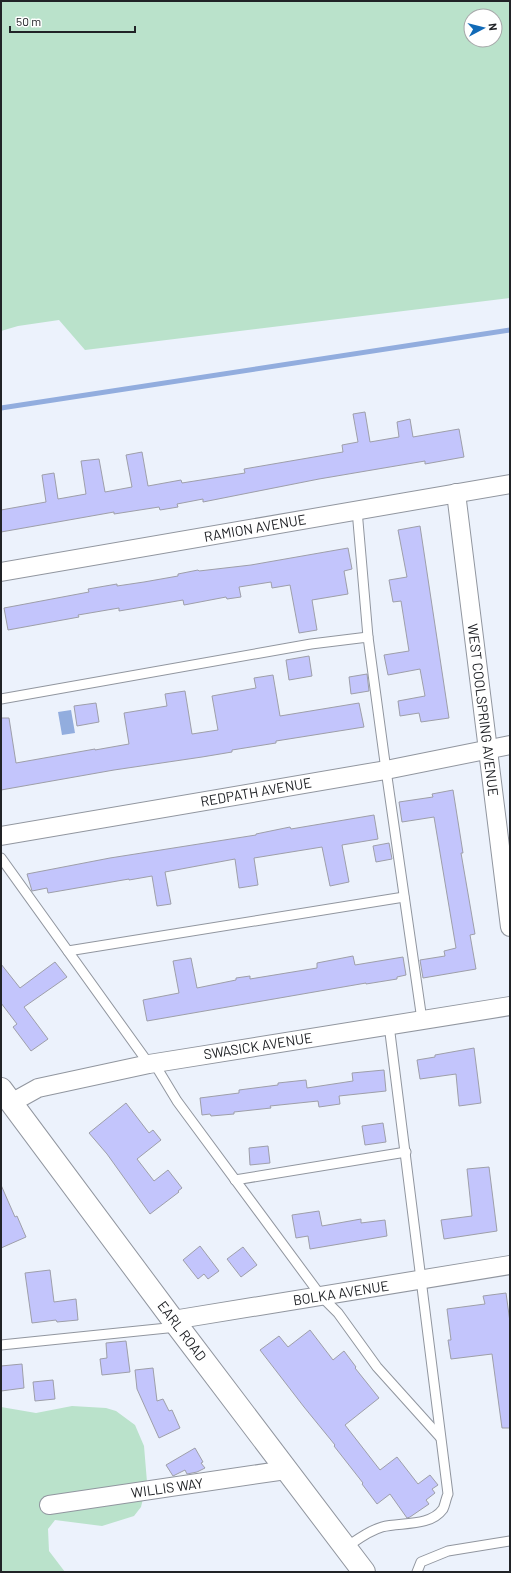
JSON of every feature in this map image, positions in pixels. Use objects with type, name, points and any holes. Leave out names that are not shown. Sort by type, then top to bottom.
[{"type":"street","name":"RAMION AVENUE","points":[[1,572],[510,484]]},
{"type":"street","name":"WEST COOLSPRING AVENUE","points":[[456,493],[510,927]]},
{"type":"street","name":"REDPATH AVENUE","points":[[1,836],[386,770],[510,745]]},
{"type":"street","name":"SWASICK AVENUE","points":[[6,1096],[152,1063],[510,1006]]},
{"type":"street","name":"EARL ROAD","points":[[6,1096],[364,1572]]},
{"type":"street","name":"BOLKA AVENUE","points":[[176,1323],[321,1296],[510,1265]]},
{"type":"street","name":"WILLIS WAY","points":[[48,1505],[286,1470]]},
{"type":"lane","points":[[357,510],[368,637],[422,1020]]},
{"type":"lane","points":[[1,699],[311,644],[368,637]]},
{"type":"lane","points":[[1,858],[68,951],[152,1063],[177,1101],[321,1296],[338,1313],[377,1367],[440,1437]]},
{"type":"lane","points":[[68,951],[404,897]]},
{"type":"lane","points":[[345,1548],[372,1531],[383,1527],[424,1521],[443,1509],[448,1494],[389,1025]]},
{"type":"lane","points":[[235,1180],[406,1152]]},
{"type":"lane","points":[[1,1346],[176,1323]]},
{"type":"lane","points":[[417,1572],[421,1562],[448,1551],[510,1541]]},
{"type":"green space","points":[[1,1],[510,1],[510,298],[85,350],[59,320],[18,326],[1,331]]},
{"type":"green space","points":[[72,1406],[106,1408],[116,1411],[135,1425],[144,1446],[147,1482],[141,1507],[134,1516],[102,1526],[55,1520],[48,1529],[49,1551],[65,1572],[1,1572],[1,1407],[36,1413]]},
{"type":"water","points":[[71,710],[75,733],[62,735],[58,712]]},
{"type":"building","points":[[365,412],[370,442],[399,437],[397,422],[410,419],[413,437],[459,429],[464,457],[425,464],[425,461],[319,479],[203,502],[203,499],[177,504],[178,507],[160,510],[159,507],[114,514],[114,512],[1,532],[1,510],[46,502],[42,475],[54,473],[58,499],[86,494],[81,461],[99,459],[105,492],[132,487],[126,455],[142,452],[148,486],[181,480],[182,483],[245,473],[244,469],[343,452],[342,445],[358,442],[353,414]]},
{"type":"building","points":[[420,526],[449,718],[421,722],[419,713],[400,716],[398,701],[425,696],[420,669],[388,675],[384,655],[409,651],[401,601],[393,602],[389,580],[407,577],[398,530]]},
{"type":"building","points":[[348,548],[352,569],[344,571],[348,594],[312,600],[317,630],[299,633],[290,585],[272,588],[271,582],[239,587],[241,597],[227,599],[226,597],[184,605],[183,600],[119,611],[119,608],[8,630],[4,608],[89,592],[88,589],[117,584],[117,586],[144,582],[178,576],[178,574],[198,570],[251,565]]},
{"type":"building","points":[[309,656],[312,676],[289,680],[286,660]]},
{"type":"building","points":[[367,674],[369,691],[351,694],[349,677]]},
{"type":"building","points":[[273,675],[280,716],[359,703],[364,727],[276,741],[276,743],[232,750],[232,752],[114,770],[1,790],[1,718],[9,718],[16,763],[129,744],[124,713],[167,706],[165,694],[185,691],[192,734],[218,730],[212,696],[256,688],[254,678]]},
{"type":"building","points":[[96,703],[99,722],[77,726],[74,706]]},
{"type":"building","points":[[453,790],[463,853],[461,853],[475,934],[470,935],[476,969],[423,978],[420,960],[445,956],[444,951],[456,948],[434,817],[402,822],[399,802],[433,797],[432,794]]},
{"type":"building","points":[[374,815],[378,839],[342,845],[349,882],[330,886],[322,847],[254,858],[258,885],[239,888],[235,859],[165,872],[171,904],[157,906],[152,876],[48,893],[47,888],[32,891],[27,874],[110,858],[256,835],[290,827],[291,829]]},
{"type":"building","points":[[389,843],[392,859],[376,862],[373,846]]},
{"type":"building","points":[[353,956],[355,965],[403,957],[406,975],[397,977],[397,979],[147,1021],[143,1000],[179,993],[173,961],[191,958],[197,988],[236,980],[236,978],[250,976],[250,979],[317,968],[317,963]]},
{"type":"building","points":[[55,962],[67,977],[24,1007],[48,1039],[31,1051],[13,1027],[17,1024],[1,1003],[1,964],[20,988]]},
{"type":"building","points":[[474,1048],[481,1103],[459,1106],[456,1074],[420,1079],[417,1060]]},
{"type":"building","points":[[384,1070],[386,1091],[339,1096],[340,1104],[319,1107],[318,1101],[270,1106],[271,1108],[234,1112],[234,1114],[211,1116],[210,1114],[202,1115],[200,1098],[239,1093],[239,1090],[278,1085],[278,1083],[306,1080],[307,1088],[353,1081],[352,1073]]},
{"type":"building","points":[[126,1103],[149,1133],[153,1130],[161,1140],[137,1159],[154,1181],[168,1170],[182,1188],[178,1191],[179,1192],[150,1214],[107,1154],[89,1133]]},
{"type":"building","points":[[383,1123],[386,1142],[365,1145],[362,1126]]},
{"type":"building","points":[[268,1146],[270,1163],[250,1165],[249,1148]]},
{"type":"building","points":[[489,1167],[497,1231],[444,1239],[441,1220],[472,1216],[467,1169]]},
{"type":"building","points":[[1,1185],[15,1217],[17,1216],[26,1237],[1,1248]]},
{"type":"building","points":[[319,1211],[322,1226],[361,1219],[361,1223],[385,1220],[387,1236],[310,1249],[308,1236],[296,1238],[292,1215]]},
{"type":"building","points":[[200,1246],[219,1271],[208,1279],[204,1274],[198,1279],[183,1260]]},
{"type":"building","points":[[243,1247],[257,1265],[241,1277],[227,1259]]},
{"type":"building","points":[[50,1270],[54,1302],[76,1299],[78,1320],[57,1322],[56,1320],[32,1323],[25,1273]]},
{"type":"building","points":[[506,1293],[510,1322],[510,1428],[502,1428],[492,1354],[451,1359],[448,1340],[451,1340],[447,1309],[485,1304],[483,1296]]},
{"type":"building","points":[[310,1330],[333,1360],[344,1351],[356,1367],[355,1368],[379,1398],[345,1425],[380,1470],[397,1457],[418,1484],[430,1475],[438,1485],[432,1489],[435,1493],[426,1500],[429,1504],[410,1517],[407,1518],[390,1494],[377,1504],[362,1484],[363,1483],[334,1446],[335,1445],[260,1350],[279,1336],[288,1347]]},
{"type":"building","points":[[126,1341],[130,1372],[102,1375],[100,1359],[107,1358],[106,1343]]},
{"type":"building","points":[[22,1364],[24,1388],[1,1391],[1,1366]]},
{"type":"building","points":[[153,1368],[157,1401],[163,1399],[169,1411],[172,1410],[180,1428],[159,1438],[137,1389],[135,1370]]},
{"type":"building","points":[[53,1380],[55,1399],[35,1401],[33,1382]]},
{"type":"building","points":[[195,1448],[203,1462],[201,1463],[205,1468],[197,1472],[187,1474],[185,1470],[173,1476],[166,1465]]},
{"type":"waterway","points":[[1,408],[510,330]]}]
